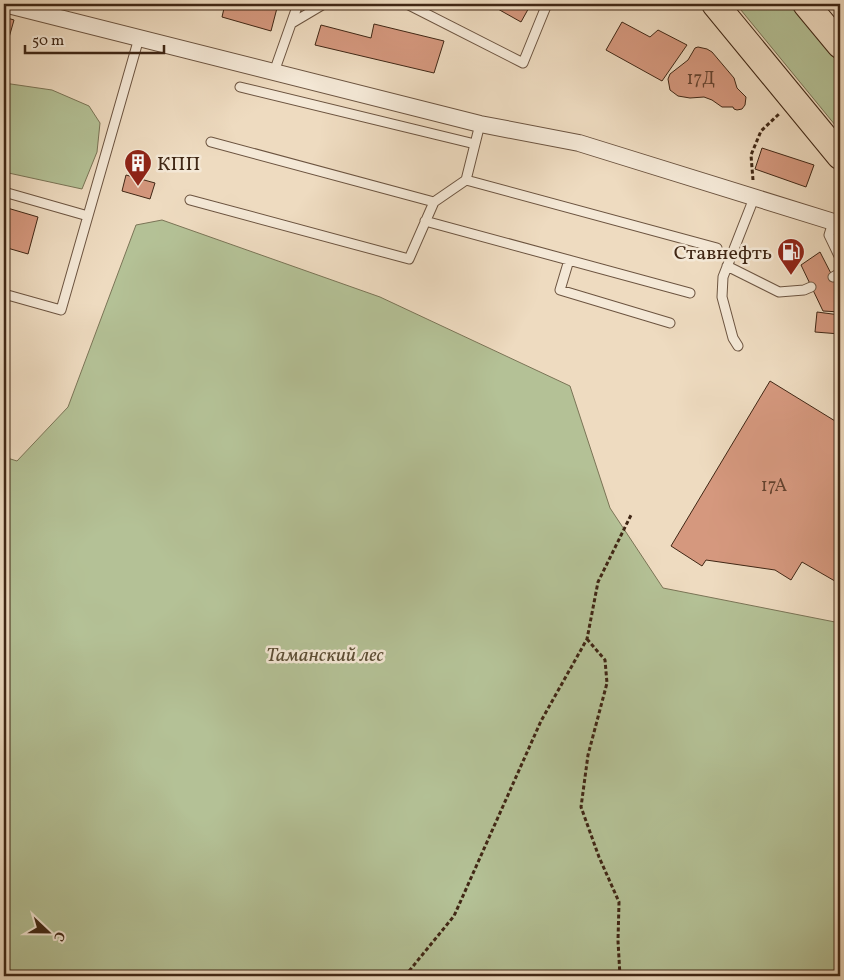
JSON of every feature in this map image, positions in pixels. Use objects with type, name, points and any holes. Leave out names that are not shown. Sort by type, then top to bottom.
[{"type":"main road","points":[[715,4],[840,156]]},
{"type":"main road","points":[[806,4],[840,45]]},
{"type":"street","points":[[4,4],[480,124],[579,144],[837,223]]},
{"type":"lane","points":[[274,72],[298,4]]},
{"type":"lane","points":[[292,23],[324,4]]},
{"type":"lane","points":[[407,4],[523,63],[547,4]]},
{"type":"lane","points":[[4,294],[61,310],[139,38]]},
{"type":"lane","points":[[240,87],[475,144]]},
{"type":"lane","points":[[190,200],[409,259],[434,202],[466,180],[480,124]]},
{"type":"lane","points":[[211,142],[434,202]]},
{"type":"lane","points":[[466,180],[717,248]]},
{"type":"lane","points":[[4,192],[88,216]]},
{"type":"lane","points":[[738,346],[733,338],[722,297],[723,277],[754,198]]},
{"type":"lane","points":[[425,221],[690,293]]},
{"type":"lane","points":[[837,223],[829,234],[840,258]]},
{"type":"lane","points":[[569,260],[560,290],[670,322]]},
{"type":"lane","points":[[727,266],[779,292],[804,290],[812,287]]},
{"type":"lane","points":[[833,277],[840,273],[840,270]]},
{"type":"path","points":[[754,198],[750,155],[761,130],[780,112]]},
{"type":"path","points":[[405,976],[454,916],[541,721],[587,638],[598,582],[632,513]]},
{"type":"path","points":[[587,638],[605,660],[608,683],[588,755],[581,807],[598,857],[619,902],[618,941],[620,976]]},
{"type":"green space","points":[[736,4],[790,4],[840,65],[840,131]]},
{"type":"green space","points":[[4,83],[52,90],[89,106],[100,123],[97,152],[82,189],[4,172]]},
{"type":"green space","name":"Таманский лес","points":[[162,220],[380,297],[570,386],[610,508],[663,588],[840,623],[840,976],[4,976],[4,457],[17,461],[68,407],[136,225]]},
{"type":"building","points":[[225,4],[262,4],[277,8],[271,31],[222,17]]},
{"type":"building","points":[[459,4],[489,4],[466,8]]},
{"type":"building","points":[[489,4],[531,4],[521,22]]},
{"type":"building","points":[[4,17],[14,20],[4,55]]},
{"type":"building","points":[[622,22],[650,37],[658,30],[687,45],[662,81],[606,50]]},
{"type":"building","points":[[374,24],[444,41],[434,73],[315,45],[321,25],[371,38]]},
{"type":"building","points":[[698,47],[712,52],[734,78],[737,88],[746,97],[745,105],[742,109],[722,107],[704,97],[690,98],[678,96],[670,90],[668,79],[670,74],[688,60],[695,48]]},
{"type":"building","points":[[762,148],[814,165],[806,187],[755,169]]},
{"type":"building","name":"КПП","points":[[126,175],[155,183],[150,199],[122,191]]},
{"type":"building","points":[[4,207],[38,217],[28,254],[4,247]]},
{"type":"building","points":[[820,252],[840,291],[840,312],[823,311],[801,265]]},
{"type":"building","points":[[817,312],[840,315],[840,334],[815,332]]},
{"type":"building","points":[[770,381],[840,424],[840,584],[802,562],[791,580],[775,570],[706,560],[702,566],[671,546]]},
{"type":"place","name":"КПП","points":[[138,187]]},
{"type":"place","name":"Ставнефть","points":[[791,276]]}]
